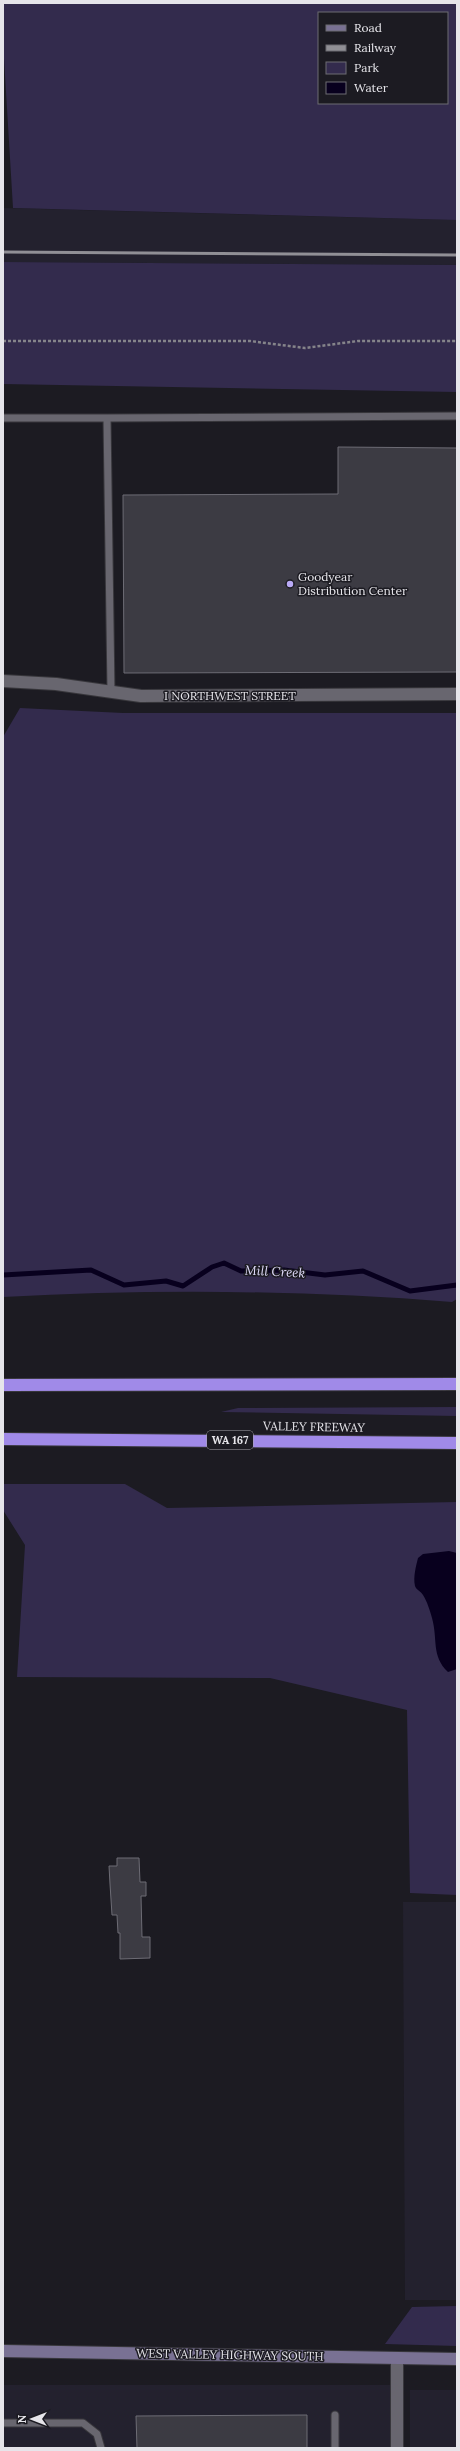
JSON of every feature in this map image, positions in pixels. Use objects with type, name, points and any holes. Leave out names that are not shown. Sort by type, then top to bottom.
[{"type":"highway","points":[[3,1385],[457,1384]]},
{"type":"highway","name":"VALLEY FREEWAY","points":[[3,1439],[457,1443]]},
{"type":"main road","name":"WEST VALLEY HIGHWAY SOUTH","points":[[3,2350],[457,2359]]},
{"type":"street","name":"I NORTHWEST STREET","points":[[3,681],[56,684],[141,696],[457,694]]},
{"type":"street","points":[[397,2358],[397,2448]]},
{"type":"lane","points":[[3,418],[457,416]]},
{"type":"lane","points":[[107,418],[111,692]]},
{"type":"lane","points":[[335,2415],[335,2448]]},
{"type":"lane","points":[[3,2423],[83,2423],[97,2434],[101,2448]]},
{"type":"path","points":[[3,341],[250,341],[304,348],[358,341],[457,341]]},
{"type":"shaded area","points":[[3,208],[457,220],[457,265],[3,262]]},
{"type":"shaded area","points":[[403,1902],[457,1902],[457,2300],[405,2300]]},
{"type":"shaded area","points":[[3,2385],[391,2385],[391,2448],[3,2448]]},
{"type":"shaded area","points":[[410,2390],[457,2390],[457,2448],[410,2448]]},
{"type":"green space","points":[[3,3],[457,3],[457,220],[13,208],[3,42]]},
{"type":"green space","points":[[3,262],[457,265],[457,392],[3,384]]},
{"type":"green space","points":[[20,708],[123,713],[457,713],[457,1299],[452,1302],[340,1295],[228,1292],[59,1294],[3,1297],[3,737]]},
{"type":"green space","points":[[457,1407],[457,1416],[221,1412],[238,1408]]},
{"type":"green space","points":[[3,1484],[125,1484],[167,1508],[457,1502],[457,1895],[410,1893],[407,1710],[270,1678],[17,1677],[25,1545],[3,1510]]},
{"type":"green space","points":[[457,2306],[457,2346],[385,2344],[412,2307]]},
{"type":"water","points":[[449,1551],[457,1553],[457,1669],[448,1672],[439,1660],[434,1626],[430,1612],[424,1597],[414,1583],[414,1579],[418,1558],[423,1554]]},
{"type":"building","name":"Goodyear Distribution Center","points":[[338,447],[457,448],[457,672],[124,673],[123,495],[338,494]]},
{"type":"building","points":[[117,1858],[139,1858],[140,1882],[146,1882],[146,1896],[141,1896],[142,1937],[150,1937],[150,1958],[120,1959],[120,1933],[118,1933],[117,1915],[112,1915],[109,1866],[117,1866]]},
{"type":"building","points":[[307,2415],[307,2448],[137,2448],[136,2416]]},
{"type":"waterway","name":"Mill Creek","points":[[3,1275],[91,1270],[124,1285],[166,1281],[183,1286],[212,1267],[224,1263],[241,1271],[284,1270],[325,1275],[363,1271],[410,1291],[457,1285]]},
{"type":"railway","points":[[3,252],[457,255]]},
{"type":"place","name":"Goodyear Distribution Center","points":[[290,584]]}]
